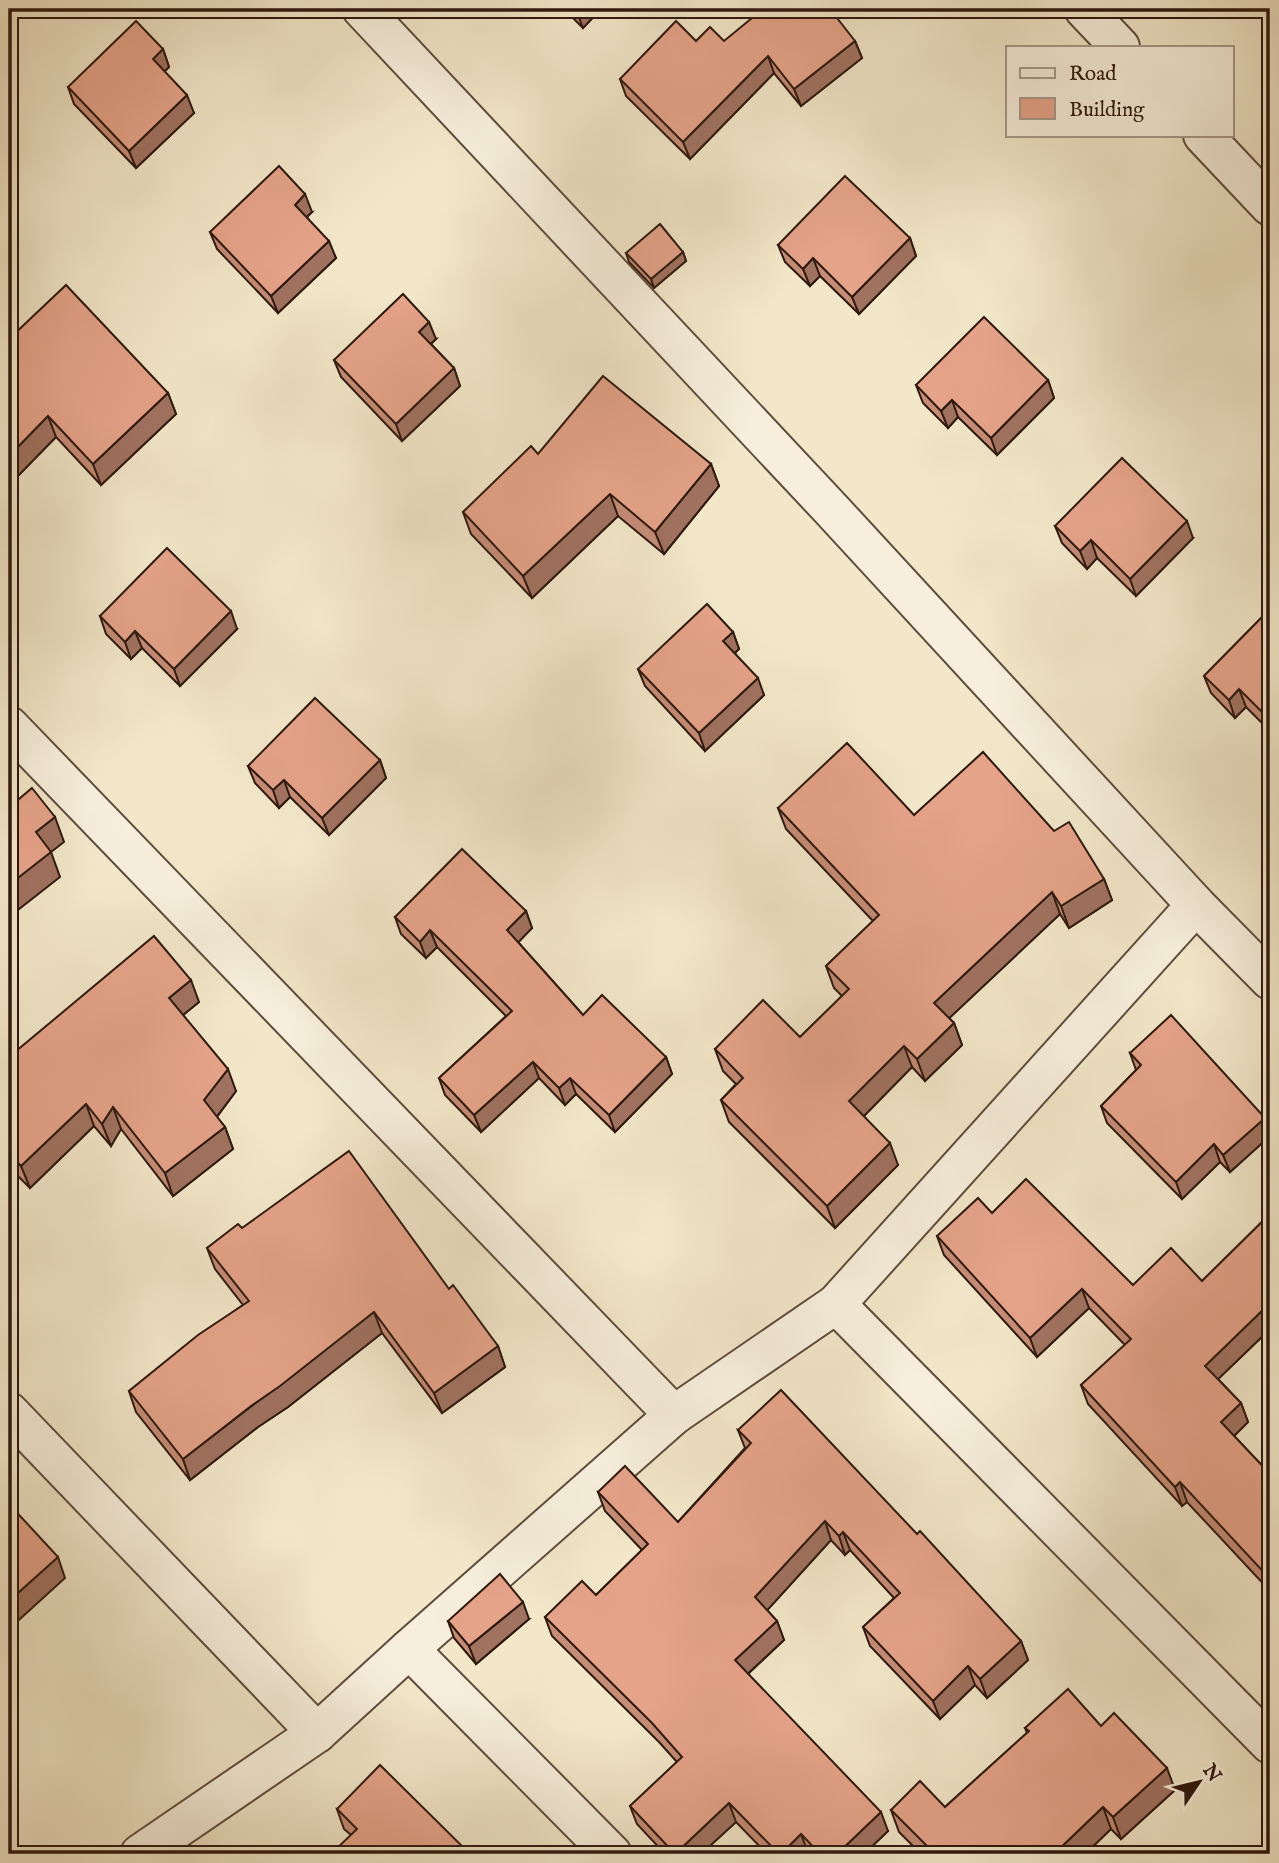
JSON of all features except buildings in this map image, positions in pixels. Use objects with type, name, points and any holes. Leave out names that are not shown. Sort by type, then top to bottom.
[{"type":"street","points":[[362,9],[839,518],[1196,905],[1270,980]]},
{"type":"street","points":[[1084,9],[1119,46]]},
{"type":"street","points":[[1204,136],[1270,206]]},
{"type":"street","points":[[9,726],[674,1415]]},
{"type":"street","points":[[140,1854],[317,1733],[409,1648],[674,1415],[836,1304],[1196,905]]},
{"type":"street","points":[[836,1304],[1270,1744]]},
{"type":"street","points":[[9,1412],[317,1733]]},
{"type":"street","points":[[409,1648],[612,1854]]}]
